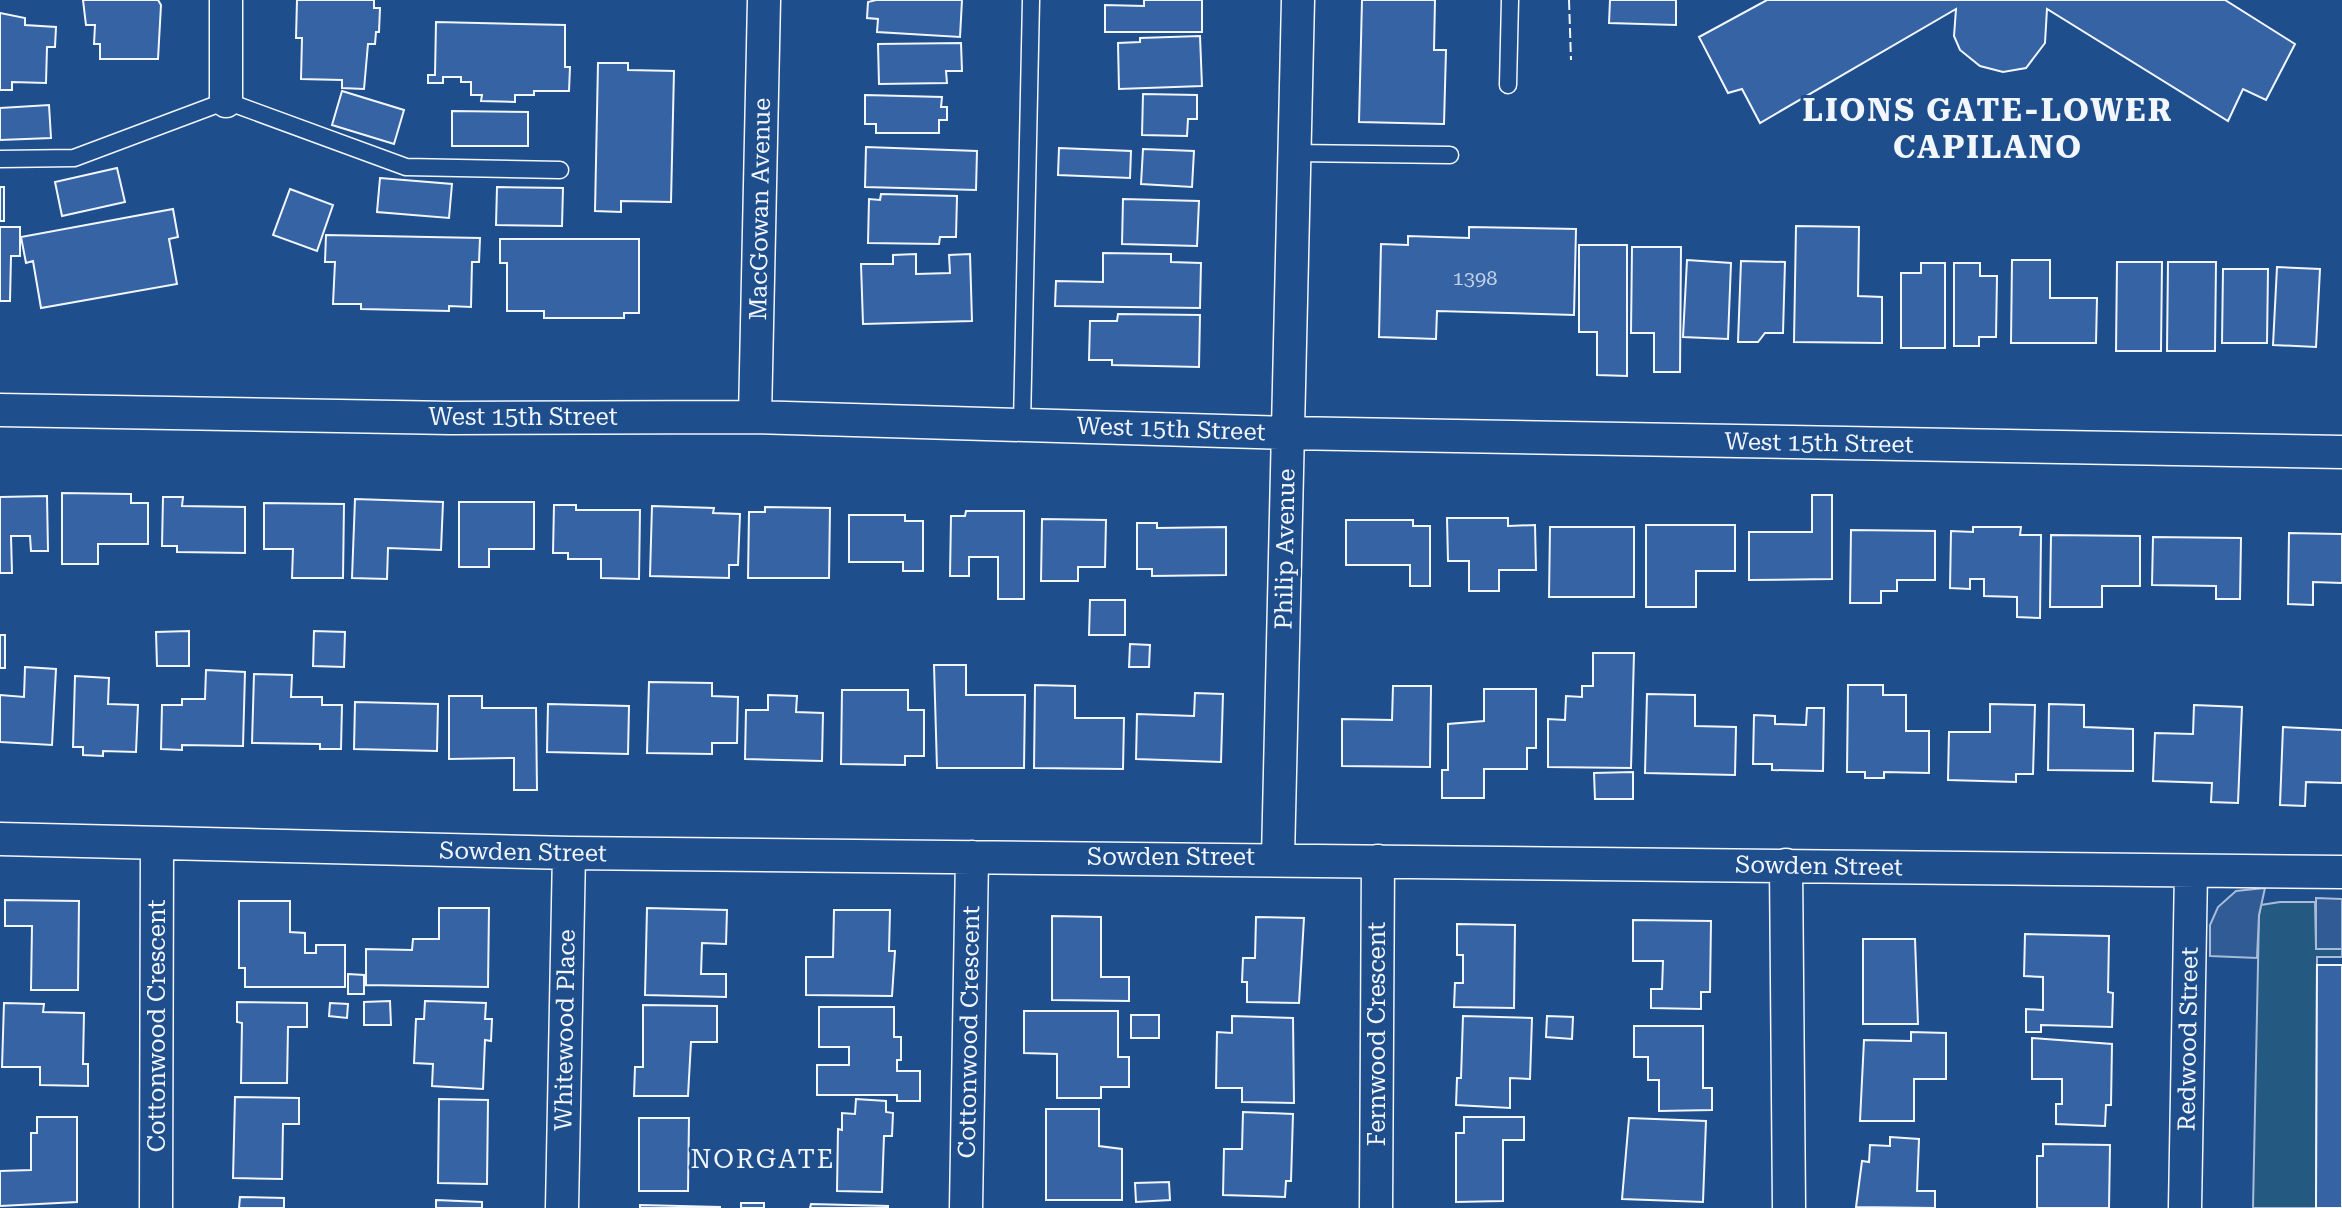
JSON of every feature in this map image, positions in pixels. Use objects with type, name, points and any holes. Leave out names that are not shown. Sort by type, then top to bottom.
[{"type":"street","points":[[226,0],[226,101]]},
{"type":"street","name":"MacGowan Avenue","points":[[755,417],[764,0]]},
{"type":"street","name":"Philip Avenue","points":[[1278,858],[1298,0]]},
{"type":"street","name":"West 15th Street","points":[[0,410],[451,418],[755,417],[1288,433],[2342,452]]},
{"type":"street","name":"Sowden Street","points":[[0,839],[569,853],[1278,858],[2342,872]]},
{"type":"street","name":"Cottonwood Crescent","points":[[156,1208],[157,845]]},
{"type":"street","name":"Whitewood Place","points":[[562,1208],[569,853]]},
{"type":"street","name":"Cottonwood Crescent","points":[[966,1208],[972,857]]},
{"type":"street","name":"Fernwood Crescent","points":[[1376,1208],[1378,861]]},
{"type":"street","points":[[1786,865],[1789,1208]]},
{"type":"street","name":"Redwood Street","points":[[2185,1208],[2191,871]]},
{"type":"lane","points":[[1022,424],[1031,0]]},
{"type":"lane","points":[[1508,85],[1510,0]]},
{"type":"lane","points":[[0,159],[74,158],[226,101],[406,167],[560,170]]},
{"type":"lane","points":[[1294,153],[1450,155]]},
{"type":"shaded area","points":[[2265,888],[2259,915],[2257,958],[2210,956],[2210,925],[2218,907],[2236,891]]},
{"type":"shaded area","points":[[2316,898],[2342,899],[2342,949],[2316,949]]},
{"type":"shaded area","points":[[2315,902],[2316,949],[2342,949],[2342,957],[2317,957],[2316,1208],[2253,1208],[2259,915],[2261,905]]},
{"type":"building","points":[[83,0],[158,0],[161,5],[158,59],[100,59],[100,44],[94,44],[95,25],[86,25]]},
{"type":"building","points":[[297,0],[374,0],[374,8],[380,8],[379,32],[376,32],[375,44],[368,44],[364,89],[342,88],[342,80],[301,79],[302,38],[296,38]]},
{"type":"building","points":[[962,0],[960,37],[877,32],[878,19],[867,18],[868,2]]},
{"type":"building","points":[[1144,0],[1202,0],[1202,32],[1105,32],[1105,5],[1144,6]]},
{"type":"building","points":[[1362,0],[1435,0],[1434,50],[1446,50],[1444,124],[1359,122]]},
{"type":"building","points":[[1610,0],[1676,0],[1676,25],[1609,23]]},
{"type":"building","points":[[1767,0],[2225,0],[2295,44],[2266,100],[2243,89],[2228,121],[2047,9],[2045,43],[2026,68],[2003,72],[1980,66],[1960,50],[1954,36],[1956,9],[1760,123],[1742,89],[1728,93],[1699,37]]},
{"type":"building","points":[[0,13],[25,18],[25,25],[56,27],[55,47],[47,47],[46,83],[12,82],[12,90],[0,90]]},
{"type":"building","points":[[436,22],[565,25],[565,67],[570,67],[569,91],[534,91],[534,95],[515,95],[515,102],[481,101],[482,95],[471,95],[471,82],[461,82],[461,77],[443,77],[443,83],[428,83],[428,75],[435,75]]},
{"type":"building","points":[[1200,36],[1202,86],[1119,89],[1118,43],[1140,42],[1140,38]]},
{"type":"building","points":[[961,43],[962,71],[946,71],[947,83],[879,84],[878,44]]},
{"type":"building","points":[[598,63],[628,63],[628,70],[674,71],[671,202],[621,201],[621,212],[595,211]]},
{"type":"building","points":[[342,91],[404,110],[394,144],[332,125]]},
{"type":"building","points":[[1143,94],[1197,95],[1197,119],[1188,119],[1187,136],[1142,135]]},
{"type":"building","points":[[865,95],[942,97],[941,107],[947,107],[947,120],[939,120],[939,133],[876,133],[876,124],[865,124]]},
{"type":"building","points":[[49,105],[51,138],[0,140],[0,108]]},
{"type":"building","points":[[452,111],[528,112],[528,146],[452,146]]},
{"type":"building","points":[[866,147],[977,151],[976,190],[865,187]]},
{"type":"building","points":[[1059,148],[1131,151],[1130,178],[1058,175]]},
{"type":"building","points":[[1143,149],[1194,151],[1192,187],[1141,184]]},
{"type":"building","points":[[117,168],[125,202],[62,216],[55,182]]},
{"type":"building","points":[[380,178],[452,184],[449,218],[377,212]]},
{"type":"building","points":[[0,187],[4,187],[4,221],[0,221]]},
{"type":"building","points":[[497,187],[563,188],[562,226],[496,225]]},
{"type":"building","points":[[290,189],[333,205],[317,251],[273,235]]},
{"type":"building","points":[[881,194],[957,196],[956,237],[940,237],[939,244],[868,243],[869,199],[880,200]]},
{"type":"building","points":[[1123,199],[1199,201],[1197,246],[1122,244]]},
{"type":"building","points":[[173,209],[178,237],[169,239],[177,284],[41,308],[33,261],[26,263],[21,237]]},
{"type":"building","points":[[1796,226],[1859,227],[1858,296],[1882,297],[1882,343],[1794,342]]},
{"type":"building","points":[[0,227],[20,227],[20,256],[11,256],[10,301],[0,301]]},
{"type":"building","points":[[1469,227],[1576,229],[1574,315],[1437,311],[1436,339],[1379,337],[1381,244],[1408,245],[1408,236],[1469,238]]},
{"type":"building","points":[[326,235],[480,238],[479,262],[472,262],[471,307],[449,306],[449,311],[361,309],[361,304],[333,304],[335,262],[325,262]]},
{"type":"building","points":[[500,239],[639,239],[639,313],[624,313],[624,318],[544,318],[544,311],[507,311],[507,263],[500,263]]},
{"type":"building","points":[[1579,245],[1627,245],[1627,376],[1597,375],[1597,332],[1579,332]]},
{"type":"building","points":[[1632,247],[1681,247],[1680,372],[1654,372],[1654,333],[1631,333]]},
{"type":"building","points":[[1103,253],[1171,254],[1171,262],[1201,263],[1200,308],[1055,306],[1056,281],[1103,282]]},
{"type":"building","points":[[916,254],[916,274],[950,273],[949,255],[970,254],[972,321],[863,324],[861,264],[893,264],[893,255]]},
{"type":"building","points":[[1687,260],[1731,263],[1728,339],[1683,337]]},
{"type":"building","points":[[2012,260],[2050,260],[2050,298],[2097,298],[2096,343],[2011,343]]},
{"type":"building","points":[[1741,261],[1785,262],[1783,333],[1765,333],[1758,342],[1738,342]]},
{"type":"building","points":[[2117,262],[2162,262],[2161,351],[2116,351]]},
{"type":"building","points":[[2168,262],[2216,262],[2215,351],[2167,351]]},
{"type":"building","points":[[1921,263],[1945,263],[1945,348],[1901,348],[1901,273],[1921,273]]},
{"type":"building","points":[[1954,263],[1980,263],[1980,276],[1997,276],[1996,337],[1979,337],[1979,346],[1954,346]]},
{"type":"building","points":[[2277,267],[2320,269],[2316,347],[2273,345]]},
{"type":"building","points":[[2223,269],[2268,269],[2267,343],[2222,343]]},
{"type":"building","points":[[1118,314],[1200,315],[1199,367],[1112,365],[1112,360],[1089,360],[1090,321],[1117,321]]},
{"type":"building","points":[[62,493],[131,494],[131,503],[148,503],[148,544],[98,544],[98,564],[62,564]]},
{"type":"building","points":[[1812,495],[1832,495],[1832,579],[1749,580],[1749,532],[1812,532]]},
{"type":"building","points":[[47,496],[48,551],[31,551],[30,536],[11,536],[12,573],[0,573],[0,497]]},
{"type":"building","points":[[163,497],[183,497],[182,506],[245,507],[245,553],[177,552],[177,546],[162,546]]},
{"type":"building","points":[[355,499],[443,502],[441,550],[388,548],[387,579],[352,578]]},
{"type":"building","points":[[459,502],[534,502],[534,549],[489,549],[489,567],[459,567]]},
{"type":"building","points":[[264,503],[344,504],[343,578],[292,578],[293,549],[264,549]]},
{"type":"building","points":[[554,505],[576,505],[576,510],[640,510],[639,579],[601,578],[601,559],[568,559],[568,553],[553,553]]},
{"type":"building","points":[[652,506],[714,508],[713,513],[740,514],[738,565],[729,565],[729,578],[650,576]]},
{"type":"building","points":[[765,507],[830,508],[829,578],[748,578],[749,512],[765,512]]},
{"type":"building","points":[[966,511],[1024,511],[1024,599],[998,599],[998,557],[969,557],[969,576],[950,576],[951,516],[965,516]]},
{"type":"building","points":[[849,515],[905,515],[905,521],[923,521],[923,571],[903,571],[903,562],[849,562]]},
{"type":"building","points":[[1447,518],[1508,518],[1508,526],[1535,525],[1536,570],[1499,570],[1499,591],[1469,591],[1469,561],[1448,561]]},
{"type":"building","points":[[1042,519],[1106,520],[1105,567],[1078,567],[1078,581],[1041,581]]},
{"type":"building","points":[[1346,520],[1413,520],[1413,526],[1430,526],[1430,586],[1410,586],[1410,565],[1346,565]]},
{"type":"building","points":[[1137,523],[1157,523],[1157,528],[1226,527],[1226,575],[1152,576],[1152,569],[1137,569]]},
{"type":"building","points":[[1646,525],[1735,525],[1735,571],[1696,571],[1696,607],[1646,607]]},
{"type":"building","points":[[1550,527],[1634,527],[1634,597],[1549,597]]},
{"type":"building","points":[[1973,527],[2021,527],[2020,535],[2041,535],[2040,618],[2017,617],[2017,597],[1984,596],[1984,579],[1970,579],[1970,589],[1950,588],[1951,531],[1973,532]]},
{"type":"building","points":[[1851,530],[1935,531],[1935,580],[1897,580],[1897,591],[1881,591],[1881,603],[1850,603]]},
{"type":"building","points":[[2289,533],[2342,534],[2342,583],[2313,582],[2313,605],[2288,604]]},
{"type":"building","points":[[2051,535],[2140,536],[2140,586],[2102,586],[2102,607],[2050,607]]},
{"type":"building","points":[[2153,537],[2241,538],[2240,599],[2216,599],[2216,586],[2152,585]]},
{"type":"building","points":[[1090,600],[1125,600],[1125,635],[1089,635]]},
{"type":"building","points":[[189,631],[189,666],[157,666],[156,632]]},
{"type":"building","points":[[314,631],[345,632],[344,667],[313,666]]},
{"type":"building","points":[[0,635],[5,635],[5,668],[0,668]]},
{"type":"building","points":[[1130,644],[1150,645],[1149,667],[1129,667]]},
{"type":"building","points":[[1593,653],[1634,653],[1631,768],[1548,767],[1548,719],[1565,720],[1566,696],[1582,697],[1582,686],[1593,686]]},
{"type":"building","points":[[934,665],[966,665],[966,695],[1025,695],[1024,768],[937,768]]},
{"type":"building","points":[[25,667],[56,669],[52,745],[0,742],[0,695],[24,697]]},
{"type":"building","points":[[206,670],[245,672],[243,746],[182,745],[182,750],[161,749],[162,705],[182,705],[182,699],[205,699]]},
{"type":"building","points":[[254,674],[292,675],[291,697],[322,697],[322,705],[342,705],[341,749],[320,749],[320,744],[252,743]]},
{"type":"building","points":[[75,676],[109,678],[108,704],[138,705],[136,752],[103,751],[103,756],[83,755],[83,747],[73,747]]},
{"type":"building","points":[[649,682],[712,683],[712,696],[738,697],[737,743],[712,743],[712,754],[647,753]]},
{"type":"building","points":[[1035,685],[1075,686],[1075,718],[1124,718],[1123,769],[1034,768]]},
{"type":"building","points":[[1848,685],[1883,685],[1883,695],[1906,695],[1906,731],[1929,731],[1929,773],[1884,772],[1884,778],[1865,778],[1865,772],[1847,772]]},
{"type":"building","points":[[1393,686],[1431,686],[1430,767],[1342,766],[1342,719],[1392,720]]},
{"type":"building","points":[[1484,689],[1536,689],[1536,748],[1527,748],[1527,769],[1484,769],[1484,798],[1442,798],[1442,770],[1448,770],[1448,724],[1484,721]]},
{"type":"building","points":[[842,690],[908,690],[908,710],[924,710],[924,756],[905,756],[905,765],[841,764]]},
{"type":"building","points":[[1195,693],[1223,694],[1221,762],[1136,759],[1137,714],[1194,716]]},
{"type":"building","points":[[1647,694],[1695,695],[1695,726],[1736,727],[1735,775],[1645,773]]},
{"type":"building","points":[[768,695],[797,696],[796,712],[823,713],[822,761],[745,759],[746,710],[768,710]]},
{"type":"building","points":[[449,696],[482,696],[482,708],[536,708],[537,790],[514,790],[514,758],[449,759]]},
{"type":"building","points":[[355,702],[438,704],[437,751],[354,749]]},
{"type":"building","points":[[548,704],[629,706],[628,754],[547,752]]},
{"type":"building","points":[[1990,704],[2035,705],[2033,774],[2016,774],[2016,782],[1948,780],[1949,732],[1990,732]]},
{"type":"building","points":[[2049,704],[2084,705],[2084,727],[2133,729],[2133,771],[2048,770]]},
{"type":"building","points":[[2194,705],[2242,707],[2238,803],[2211,802],[2212,783],[2153,781],[2155,733],[2193,734]]},
{"type":"building","points":[[1807,708],[1824,708],[1823,771],[1772,770],[1772,764],[1753,764],[1754,715],[1775,716],[1775,724],[1806,725]]},
{"type":"building","points":[[2283,727],[2342,730],[2342,783],[2306,782],[2305,806],[2280,805]]},
{"type":"building","points":[[1633,772],[1633,799],[1595,799],[1594,773]]},
{"type":"building","points":[[5,900],[79,901],[78,990],[31,990],[32,926],[5,926]]},
{"type":"building","points":[[239,901],[290,901],[290,932],[305,933],[305,953],[316,953],[316,945],[345,945],[345,987],[245,987],[245,968],[239,968]]},
{"type":"building","points":[[439,908],[489,908],[488,987],[366,985],[366,949],[412,950],[413,939],[439,939]]},
{"type":"building","points":[[647,908],[727,910],[726,944],[702,943],[701,974],[726,974],[726,997],[645,995]]},
{"type":"building","points":[[834,910],[890,910],[889,951],[895,951],[892,996],[806,995],[806,957],[833,957]]},
{"type":"building","points":[[1052,916],[1101,917],[1101,977],[1129,977],[1129,1001],[1052,1000]]},
{"type":"building","points":[[1256,917],[1304,918],[1299,1003],[1247,1002],[1247,982],[1242,982],[1243,958],[1255,958]]},
{"type":"building","points":[[1633,920],[1711,921],[1710,992],[1701,992],[1701,1009],[1651,1008],[1651,989],[1662,989],[1663,961],[1633,961]]},
{"type":"building","points":[[1457,924],[1515,925],[1514,1008],[1454,1007],[1455,983],[1463,983],[1463,955],[1457,955]]},
{"type":"building","points":[[2025,934],[2109,936],[2108,992],[2113,993],[2112,1027],[2041,1025],[2041,1032],[2026,1032],[2026,1009],[2043,1010],[2043,977],[2024,976]]},
{"type":"building","points":[[1863,939],[1915,939],[1918,1024],[1863,1024]]},
{"type":"building","points":[[2317,965],[2342,965],[2342,1208],[2316,1208]]},
{"type":"building","points":[[348,974],[364,975],[364,994],[348,994]]},
{"type":"building","points":[[390,1001],[391,1025],[364,1025],[364,1002]]},
{"type":"building","points":[[425,1001],[486,1003],[485,1019],[492,1019],[491,1041],[485,1040],[483,1089],[432,1086],[433,1064],[414,1063],[416,1019],[424,1019]]},
{"type":"building","points":[[237,1002],[307,1003],[307,1027],[288,1027],[287,1083],[241,1083],[242,1023],[237,1022]]},
{"type":"building","points":[[4,1003],[44,1004],[43,1012],[84,1013],[83,1064],[88,1064],[88,1086],[40,1085],[40,1067],[2,1067]]},
{"type":"building","points":[[330,1003],[348,1004],[347,1018],[329,1016]]},
{"type":"building","points":[[643,1005],[717,1006],[717,1042],[691,1042],[688,1096],[634,1096],[635,1067],[643,1067]]},
{"type":"building","points":[[819,1007],[894,1007],[894,1037],[901,1037],[901,1060],[897,1060],[897,1071],[920,1071],[920,1101],[897,1101],[897,1095],[817,1095],[817,1065],[849,1065],[849,1047],[819,1047]]},
{"type":"building","points":[[1024,1011],[1118,1011],[1118,1057],[1129,1057],[1129,1087],[1101,1087],[1101,1098],[1057,1098],[1057,1054],[1024,1053]]},
{"type":"building","points":[[1131,1015],[1159,1015],[1159,1038],[1131,1038]]},
{"type":"building","points":[[1232,1016],[1293,1018],[1294,1103],[1242,1102],[1242,1088],[1216,1088],[1217,1032],[1232,1033]]},
{"type":"building","points":[[1463,1016],[1532,1018],[1530,1079],[1510,1078],[1510,1108],[1456,1105],[1457,1078],[1461,1078]]},
{"type":"building","points":[[1547,1016],[1573,1017],[1572,1039],[1546,1037]]},
{"type":"building","points":[[1634,1026],[1703,1026],[1703,1088],[1712,1088],[1712,1110],[1659,1111],[1659,1080],[1648,1080],[1648,1057],[1634,1057]]},
{"type":"building","points":[[1911,1032],[1946,1033],[1946,1079],[1914,1079],[1914,1121],[1860,1121],[1864,1040],[1911,1041]]},
{"type":"building","points":[[2032,1038],[2112,1044],[2111,1105],[2106,1105],[2105,1126],[2056,1124],[2056,1104],[2062,1104],[2062,1079],[2032,1079]]},
{"type":"building","points":[[235,1097],[299,1098],[299,1124],[283,1124],[282,1179],[233,1178]]},
{"type":"building","points":[[439,1099],[488,1100],[487,1184],[438,1183]]},
{"type":"building","points":[[856,1099],[886,1101],[886,1112],[893,1113],[892,1136],[884,1136],[882,1192],[837,1191],[838,1129],[842,1130],[842,1113],[855,1114]]},
{"type":"building","points":[[1046,1109],[1099,1109],[1099,1146],[1122,1149],[1122,1200],[1046,1200]]},
{"type":"building","points":[[1243,1112],[1293,1114],[1291,1181],[1286,1181],[1285,1197],[1223,1195],[1224,1149],[1242,1149]]},
{"type":"building","points":[[37,1117],[77,1117],[77,1202],[0,1206],[0,1171],[31,1170],[31,1133],[37,1133]]},
{"type":"building","points":[[1464,1117],[1524,1117],[1524,1140],[1503,1140],[1503,1201],[1456,1202],[1456,1133],[1464,1133]]},
{"type":"building","points":[[639,1118],[689,1118],[688,1191],[639,1191]]},
{"type":"building","points":[[1629,1118],[1706,1121],[1703,1202],[1622,1199]]},
{"type":"building","points":[[1890,1137],[1919,1139],[1917,1191],[1935,1191],[1935,1208],[1856,1207],[1862,1161],[1869,1162],[1870,1145],[1890,1146]]},
{"type":"building","points":[[2043,1144],[2110,1145],[2109,1208],[2037,1208],[2037,1156],[2043,1156]]},
{"type":"building","points":[[1169,1182],[1170,1200],[1136,1202],[1135,1183]]},
{"type":"building","points":[[240,1197],[284,1198],[284,1208],[239,1208]]},
{"type":"building","points":[[436,1200],[482,1202],[482,1208],[436,1208]]},
{"type":"building","points":[[741,1203],[764,1203],[764,1208],[741,1208]]},
{"type":"building","points":[[811,1204],[888,1206],[888,1208],[810,1208]]},
{"type":"building","points":[[640,1205],[720,1207],[720,1208],[640,1208]]},
{"type":"fence","points":[[1569,0],[1571,60]]},
{"type":"district","name":"LIONS GATE-LOWER CAPILANO","points":[[1988,128]]},
{"type":"district","name":"NORGATE","points":[[763,1159]]}]
